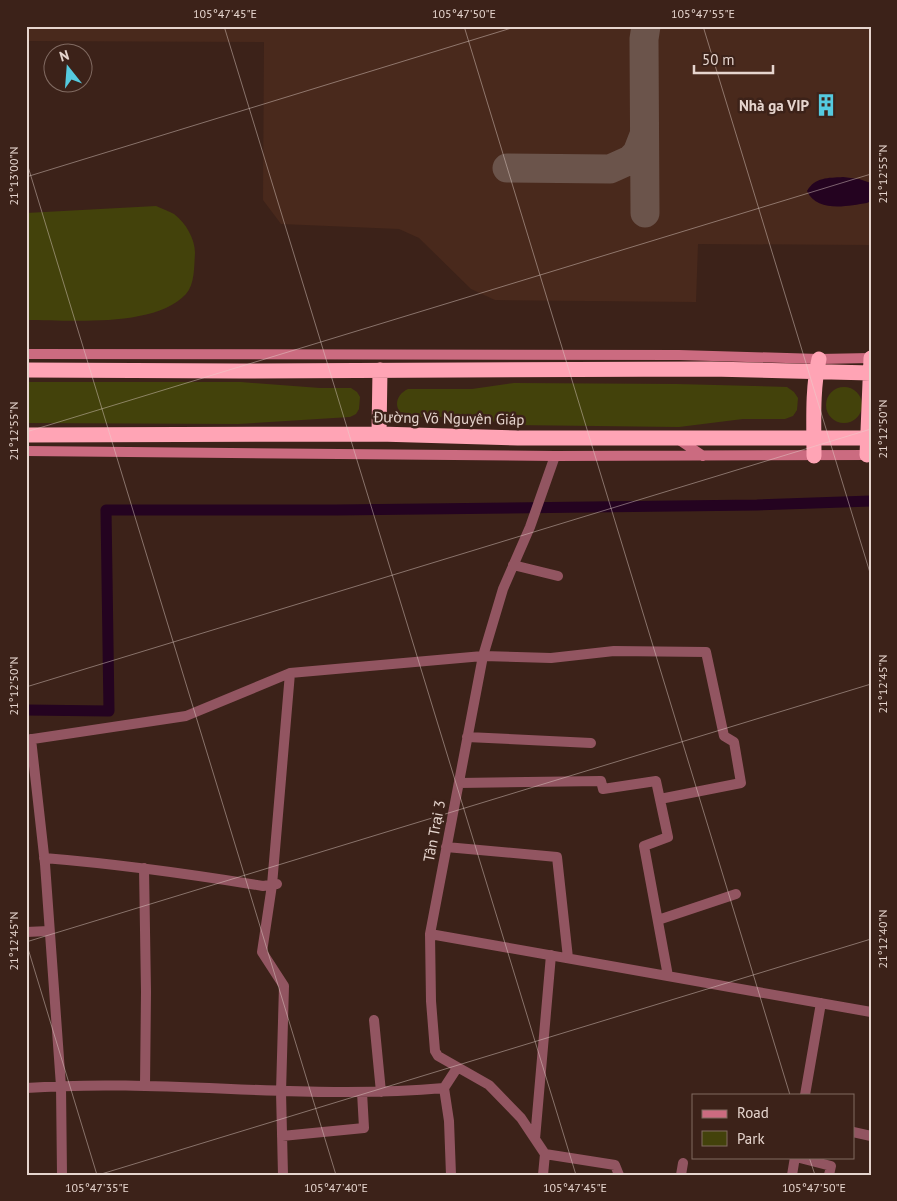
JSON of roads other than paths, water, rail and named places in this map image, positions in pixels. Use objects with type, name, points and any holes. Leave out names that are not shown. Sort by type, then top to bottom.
[{"type":"highway","points":[[814,456],[817,366]]},
{"type":"highway","points":[[26,370],[700,369],[871,366],[869,456]]},
{"type":"highway","points":[[379,434],[380,370]]},
{"type":"highway","name":"Đường Võ Nguyên Giáp","points":[[26,435],[379,434],[518,438],[869,438]]},
{"type":"highway","points":[[26,440],[67,435]]},
{"type":"main road","points":[[26,354],[680,355],[817,366]]},
{"type":"main road","points":[[680,355],[700,369]]},
{"type":"main road","points":[[678,439],[703,456]]},
{"type":"main road","points":[[26,451],[555,456],[869,456]]},
{"type":"street","name":"Tân Trại 3","points":[[545,1154],[521,1118],[489,1085],[457,1068],[438,1056],[435,1051],[431,1001],[430,934],[483,656],[503,588],[534,514],[555,456]]},
{"type":"street","points":[[513,565],[558,576]]},
{"type":"street","points":[[62,1175],[61,1086],[44,858],[29,740],[186,716],[290,673],[483,656],[551,658],[614,651],[706,652],[724,736],[734,742],[741,783],[660,799]]},
{"type":"street","points":[[283,1175],[281,1092],[284,986],[262,952],[275,884],[290,673]]},
{"type":"street","points":[[467,737],[591,743]]},
{"type":"street","points":[[459,783],[601,781],[603,789],[656,781],[668,837],[644,846],[668,976]]},
{"type":"street","points":[[26,802],[38,800]]},
{"type":"street","points":[[446,847],[557,856],[568,958]]},
{"type":"street","points":[[44,858],[144,868],[263,886],[275,884]]},
{"type":"street","points":[[144,868],[145,1086]]},
{"type":"street","points":[[658,920],[736,894]]},
{"type":"street","points":[[26,932],[49,931]]},
{"type":"street","points":[[430,934],[871,1012]]},
{"type":"street","points":[[535,1139],[551,956]]},
{"type":"street","points":[[806,1094],[821,1003]]},
{"type":"street","points":[[374,1020],[382,1092]]},
{"type":"street","points":[[451,1175],[449,1121],[444,1088],[457,1068]]},
{"type":"street","points":[[26,1088],[145,1086],[281,1092],[382,1092],[444,1088]]},
{"type":"street","points":[[282,1136],[364,1128],[362,1092]]},
{"type":"street","points":[[854,1132],[871,1136]]},
{"type":"street","points":[[543,1175],[545,1154],[615,1165],[619,1175]]},
{"type":"street","points":[[792,1175],[796,1158]]},
{"type":"street","points":[[800,1158],[830,1166],[829,1175]]},
{"type":"street","points":[[681,1175],[683,1163]]},
{"type":"waterway","points":[[26,710],[109,711],[106,510],[336,510],[757,505],[871,501]]},
{"type":"place","name":"Nhà ga VIP","points":[[826,105]]}]
